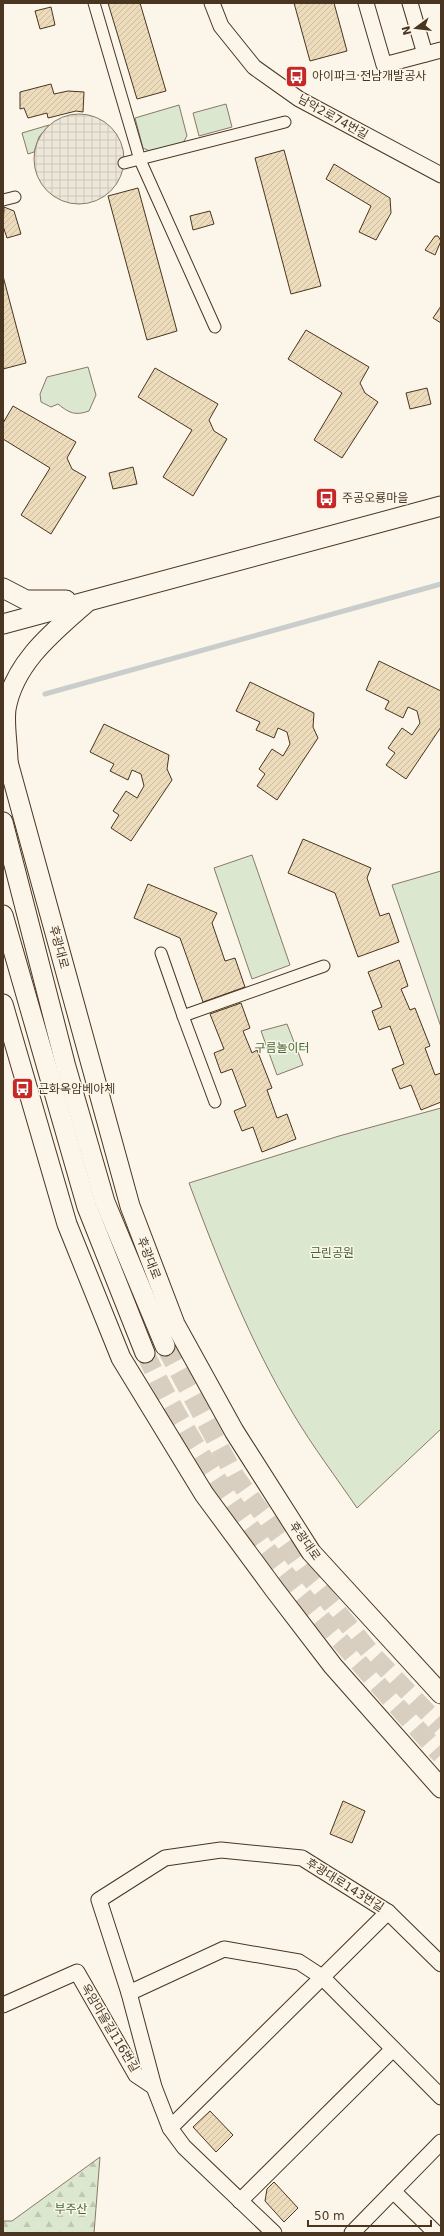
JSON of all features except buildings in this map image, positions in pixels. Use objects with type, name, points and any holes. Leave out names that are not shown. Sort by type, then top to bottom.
[{"type":"street","points":[[94,3],[140,160],[215,327]]},
{"type":"street","name":"남악2로74번길","points":[[212,3],[220,26],[254,67],[299,99],[441,175]]},
{"type":"street","points":[[366,3],[384,65],[441,50]]},
{"type":"street","points":[[410,3],[425,54]]},
{"type":"street","points":[[124,163],[285,122]]},
{"type":"street","points":[[3,200],[15,197]]},
{"type":"street","points":[[3,624],[441,506]]},
{"type":"street","points":[[3,588],[26,600],[88,601]]},
{"type":"street","name":"후광대로","points":[[88,601],[40,644],[19,674],[6,710],[6,756],[130,1206],[175,1324],[234,1431],[311,1552],[441,1694]]},
{"type":"street","name":"후광대로","points":[[3,822],[66,1068],[106,1202],[165,1346]]},
{"type":"street","points":[[3,915],[87,1207],[145,1353]]},
{"type":"street","points":[[161,953],[215,1102]]},
{"type":"street","points":[[183,1016],[324,966]]},
{"type":"street","points":[[3,1004],[67,1224],[121,1358],[204,1494],[274,1589],[333,1666],[441,1788]]},
{"type":"street","name":"후광대로143번길","points":[[274,2233],[184,2147],[170,2128],[154,2087],[129,1993],[99,1900],[165,1858],[221,1850],[302,1858],[388,1912],[441,1964]]},
{"type":"street","name":"후광대로143번길","points":[[170,2128],[388,1912]]},
{"type":"street","points":[[129,1993],[224,1949],[299,1962],[322,1978],[441,2097]]},
{"type":"street","name":"옥암마을길116번길","points":[[3,2005],[77,1972],[136,2075],[154,2087]]},
{"type":"street","points":[[240,2201],[393,2049]]},
{"type":"street","points":[[352,2233],[441,2142]]},
{"type":"street","points":[[393,2191],[436,2233]]},
{"type":"green space","points":[[226,104],[232,127],[199,136],[193,113]]},
{"type":"green space","points":[[179,105],[187,136],[181,146],[154,153],[143,148],[135,118]]},
{"type":"green space","points":[[49,125],[39,137],[34,152],[28,154],[22,133]]},
{"type":"green space","points":[[88,367],[96,395],[89,411],[72,413],[58,404],[51,407],[41,402],[40,394],[47,377]]},
{"type":"green space","points":[[252,855],[290,965],[252,979],[214,868]]},
{"type":"green space","points":[[441,871],[441,1027],[392,885]]},
{"type":"green space","name":"구름놀이터","points":[[287,1024],[303,1065],[277,1075],[261,1031]]},
{"type":"green space","name":"근린공원","points":[[441,1108],[441,1429],[357,1508],[301,1427],[263,1359],[236,1302],[189,1183],[339,1136]]},
{"type":"green space","name":"부주산","points":[[100,2157],[94,2233],[3,2233],[3,2221],[12,2221]]},
{"type":"shaded area","points":[[79,114],[96,117],[111,127],[121,142],[124,159],[121,176],[111,191],[96,201],[79,204],[62,201],[47,191],[37,176],[34,159],[37,142],[47,127],[62,117]]},
{"type":"waterway","points":[[45,694],[441,584]]},
{"type":"tunnel","points":[[165,1346],[235,1476],[302,1568],[370,1652],[441,1727]]},
{"type":"tunnel","points":[[145,1353],[174,1409],[206,1462],[241,1514],[317,1613],[441,1755]]},
{"type":"place","name":"아이파크·전남개발공사","points":[[296,76]]},
{"type":"place","name":"주공오룡마을","points":[[327,498]]},
{"type":"place","name":"근화옥암베아체","points":[[23,1089]]}]
